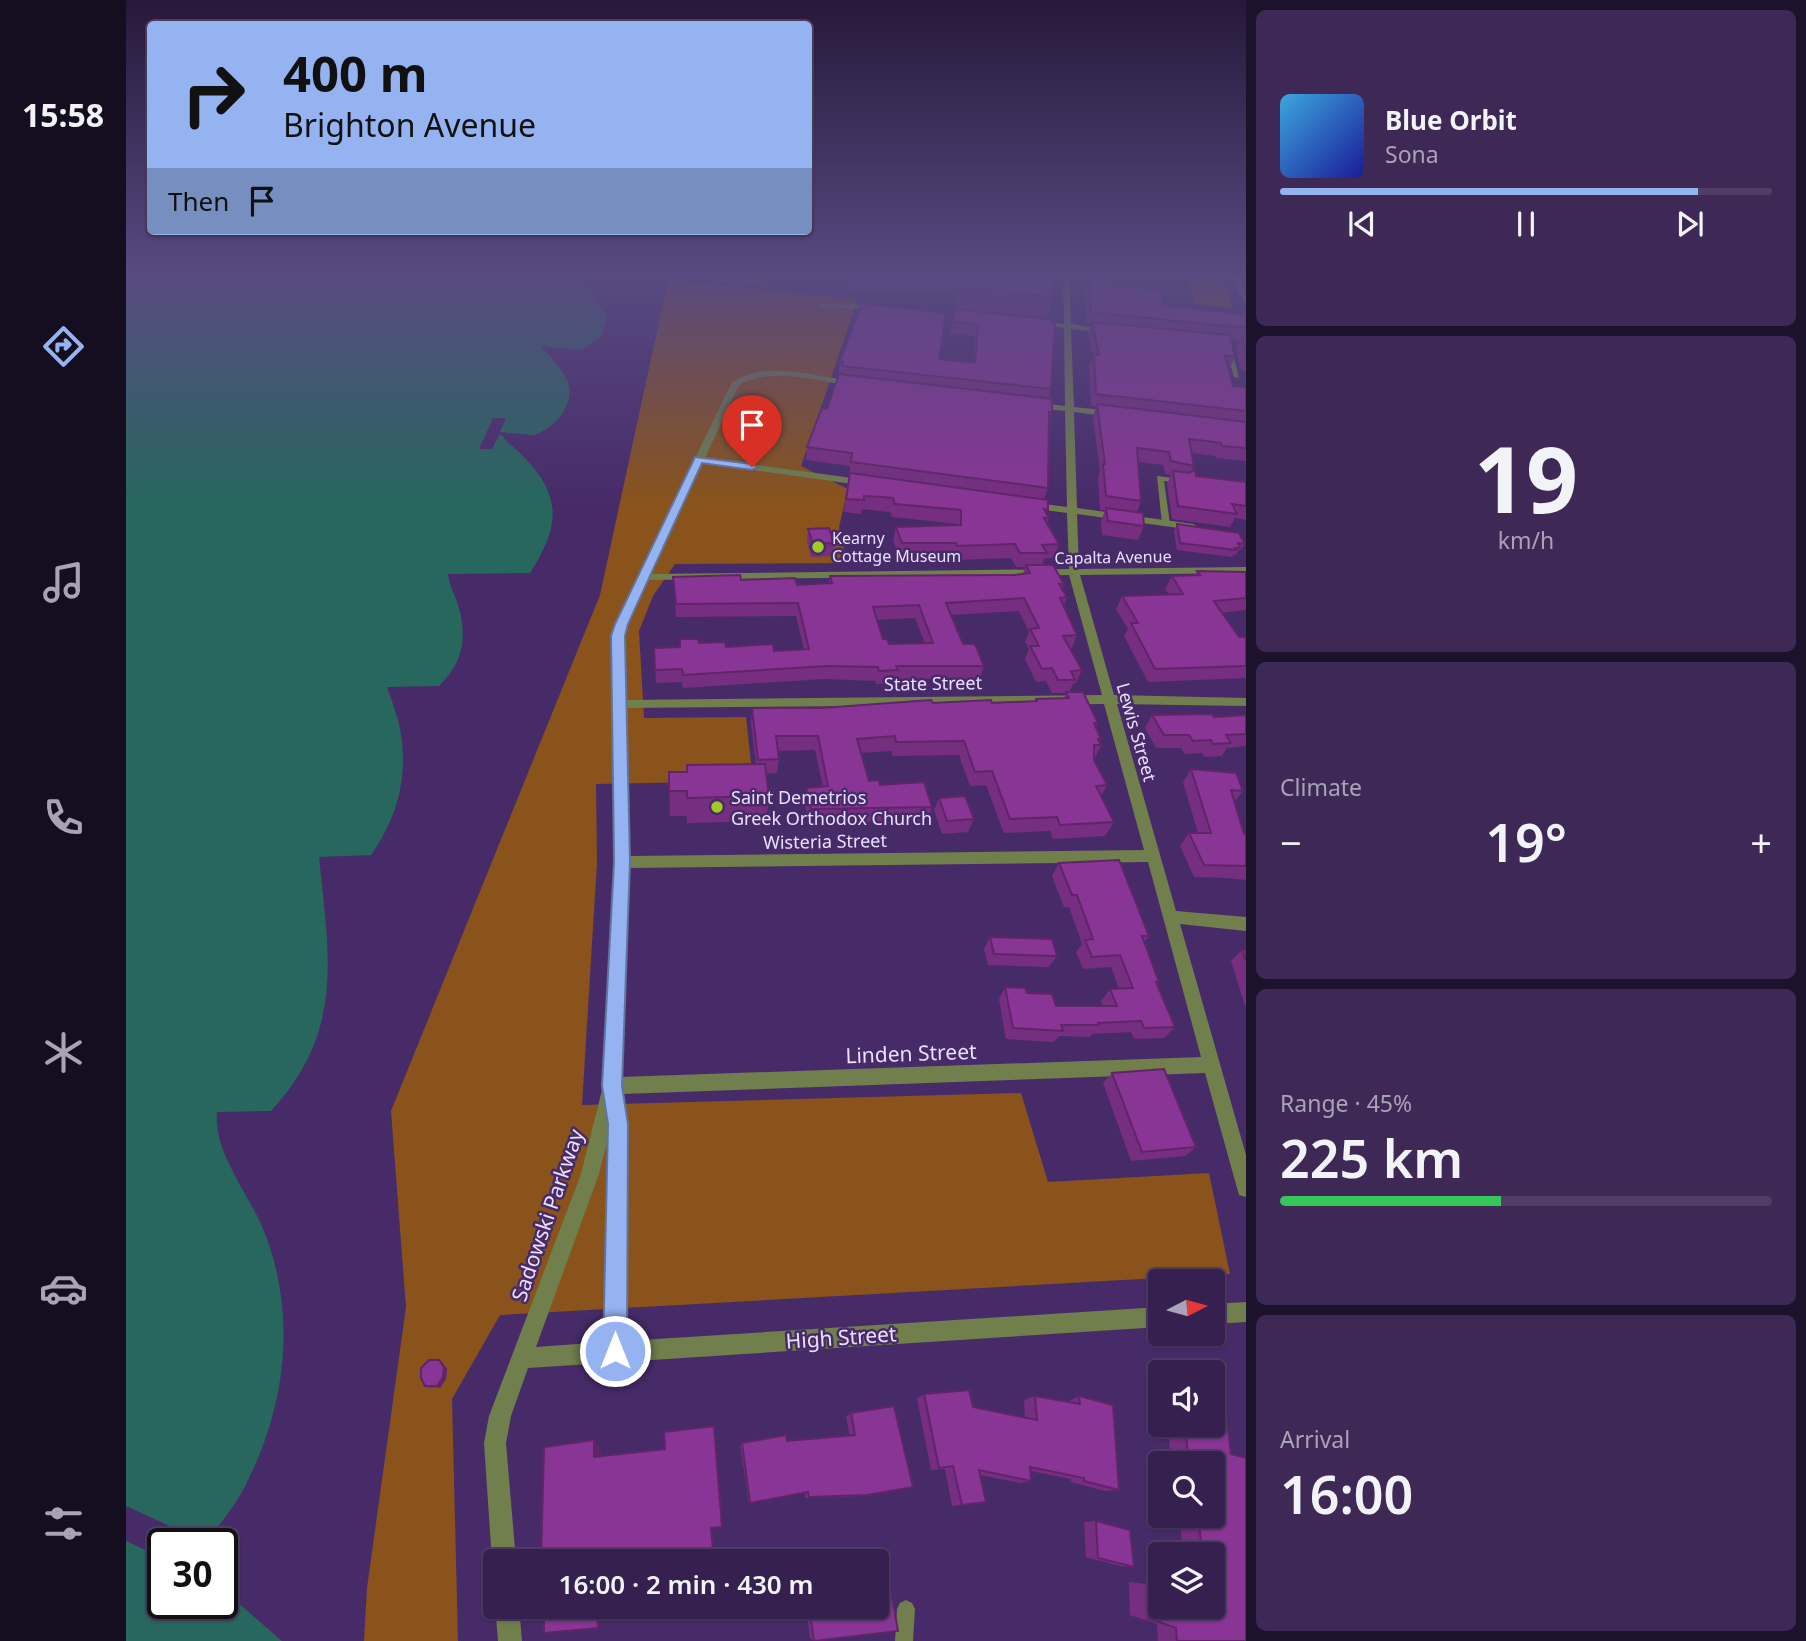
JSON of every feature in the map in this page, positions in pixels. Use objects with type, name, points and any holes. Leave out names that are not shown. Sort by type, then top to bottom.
[{"type":"street","name":"Lewis Street","points":[[1068,351],[1074,573],[1246,1188]]},
{"type":"street","name":"Sadowski Parkway","points":[[503,1549],[495,1443],[500,1416],[590,1174],[612,1086],[622,862],[618,636],[735,384],[749,375],[772,374],[866,385]]},
{"type":"street","points":[[1028,404],[1123,416]]},
{"type":"street","points":[[699,460],[878,484]]},
{"type":"street","points":[[1016,503],[1206,529]]},
{"type":"street","name":"Capalta Avenue","points":[[645,577],[1246,570]]},
{"type":"street","name":"State Street","points":[[620,704],[1084,699],[1246,702]]},
{"type":"street","name":"Wisteria Street","points":[[622,862],[1154,856]]},
{"type":"street","points":[[1171,917],[1246,924]]},
{"type":"street","name":"Linden Street","points":[[612,1086],[1212,1065]]},
{"type":"street","name":"Sadowski Parkway","points":[[612,1086],[618,1124],[615,1351]]},
{"type":"street","points":[[1225,1313],[1246,1312]]},
{"type":"street","name":"High Street","points":[[522,1358],[1148,1318]]},
{"type":"street","points":[[508,1619],[510,1641]]},
{"type":"lane","points":[[1234,351],[1237,377]]},
{"type":"lane","points":[[1166,524],[1160,478],[1184,481]]},
{"type":"lane","points":[[904,1641],[906,1609]]},
{"type":"shaded area","points":[[126,351],[545,351],[560,368],[569,385],[568,403],[564,412],[551,426],[534,435],[502,435],[538,473],[546,487],[553,514],[547,542],[530,573],[448,574],[463,628],[461,649],[454,668],[439,686],[387,687],[400,729],[403,767],[398,798],[387,828],[371,855],[319,857],[328,960],[327,991],[321,1022],[311,1051],[295,1081],[271,1111],[217,1112],[217,1126],[225,1155],[261,1224],[280,1288],[283,1354],[279,1387],[272,1420],[261,1451],[238,1498],[217,1528],[147,1528],[147,1619],[238,1619],[238,1603],[282,1641],[126,1641]]},
{"type":"shaded area","points":[[653,351],[840,351],[801,466],[848,489],[839,527],[847,563],[675,564],[653,596],[639,631],[644,718],[746,717],[753,781],[596,784],[597,863],[582,1105],[1021,1093],[1048,1182],[1209,1173],[1230,1274],[1225,1274],[1225,1269],[1148,1269],[1148,1279],[500,1315],[452,1399],[458,1641],[364,1641],[367,1588],[406,1307],[391,1111],[600,595]]},
{"type":"pier","points":[[493,418],[506,418],[500,432],[541,436],[535,438],[499,435],[492,449],[479,449]]},
{"type":"pier","points":[[126,1506],[174,1528],[147,1528],[147,1551],[126,1541]]},
{"type":"building","points":[[844,351],[940,351],[939,359],[975,363],[976,351],[1053,351],[1051,389],[842,366],[843,362],[840,361]]},
{"type":"building","points":[[1098,351],[1234,351],[1235,357],[1225,355],[1233,386],[1246,387],[1246,411],[1096,394],[1094,355],[1099,355]]},
{"type":"building","points":[[839,374],[1052,399],[1052,412],[1049,412],[1048,488],[851,462],[852,453],[807,447],[822,408],[827,409]]},
{"type":"building","points":[[1097,404],[1246,422],[1246,448],[1189,439],[1194,466],[1171,461],[1169,452],[1137,448],[1141,501],[1106,496],[1105,464]]},
{"type":"building","points":[[1195,470],[1196,476],[1246,482],[1246,506],[1232,504],[1237,514],[1178,506],[1173,471],[1189,473]]},
{"type":"building","points":[[850,473],[1048,500],[1048,510],[1044,509],[1049,518],[1044,518],[1059,544],[1042,545],[1047,553],[1020,553],[1015,544],[957,546],[956,543],[902,543],[896,527],[961,525],[961,510],[895,504],[893,498],[883,497],[846,499]]},
{"type":"building","points":[[1106,508],[1143,513],[1144,526],[1108,521]]},
{"type":"building","points":[[1177,524],[1239,533],[1245,544],[1238,543],[1240,548],[1235,548],[1236,550],[1180,543]]},
{"type":"building","points":[[829,528],[834,543],[813,544],[808,529]]},
{"type":"building","points":[[1026,565],[1053,565],[1064,584],[1059,584],[1067,597],[1060,598],[1077,635],[1063,636],[1082,670],[1071,671],[1075,680],[1058,680],[1052,668],[1042,669],[1030,646],[1039,646],[1030,629],[1039,628],[1024,598],[946,603],[963,644],[975,644],[984,666],[896,666],[898,670],[879,671],[878,667],[827,666],[683,675],[682,669],[655,670],[654,648],[680,647],[680,639],[698,639],[699,643],[725,642],[726,647],[773,644],[774,651],[809,649],[798,603],[676,604],[673,577],[740,575],[741,580],[795,578],[797,585],[832,583],[830,576],[1030,573]],"holes":[[[919,605],[933,643],[889,644],[887,639],[883,639],[873,607]]]},
{"type":"building","points":[[1197,571],[1246,572],[1246,598],[1214,601],[1239,637],[1246,637],[1246,666],[1155,669],[1131,623],[1138,623],[1122,596],[1183,594],[1172,576],[1200,575]]},
{"type":"building","points":[[1066,692],[1083,692],[1098,723],[1094,723],[1101,745],[1094,745],[1094,760],[1107,785],[1096,786],[1114,822],[1060,825],[1057,817],[1010,819],[992,771],[975,772],[964,741],[896,742],[895,736],[857,739],[869,781],[879,780],[880,785],[924,782],[932,807],[811,809],[806,788],[828,786],[818,736],[776,736],[779,759],[758,760],[752,708],[822,708],[931,700],[933,703],[1037,701],[1036,699],[1069,698]]},
{"type":"building","points":[[1212,714],[1214,717],[1246,715],[1246,734],[1226,735],[1231,743],[1193,741],[1189,735],[1164,735],[1152,715]]},
{"type":"building","points":[[765,764],[769,796],[687,798],[687,791],[669,791],[669,772],[687,772],[687,765]]},
{"type":"building","points":[[1191,769],[1236,773],[1243,791],[1231,790],[1246,834],[1246,866],[1204,865],[1189,833],[1211,833]]},
{"type":"building","points":[[965,796],[974,819],[947,821],[939,798]]},
{"type":"building","points":[[1119,860],[1149,936],[1142,936],[1159,982],[1156,982],[1175,1027],[1144,1028],[1141,1021],[1061,1025],[1063,1031],[1013,1028],[1005,987],[1025,988],[1027,993],[1052,994],[1056,1006],[1117,1006],[1110,989],[1133,988],[1120,955],[1092,957],[1085,940],[1093,939],[1077,895],[1072,895],[1059,863]]},
{"type":"building","points":[[990,937],[1052,939],[1057,956],[994,954]]},
{"type":"building","points":[[1164,1069],[1196,1147],[1142,1152],[1112,1073]]},
{"type":"building","points":[[429,1360],[439,1360],[444,1367],[443,1377],[437,1386],[425,1386],[421,1378],[421,1368]]},
{"type":"building","points":[[969,1390],[973,1407],[1037,1420],[1035,1396],[1080,1404],[1079,1396],[1113,1405],[1119,1490],[1084,1481],[1084,1478],[1030,1467],[1031,1481],[979,1470],[986,1502],[962,1505],[953,1466],[939,1468],[924,1394]]},
{"type":"building","points":[[1225,1404],[1231,1454],[1246,1458],[1246,1641],[1177,1641],[1176,1628],[1151,1619],[1225,1619],[1225,1542],[1201,1542],[1200,1528],[1225,1528],[1225,1451],[1187,1451],[1187,1437],[1225,1437]]},
{"type":"building","points":[[894,1406],[913,1487],[867,1495],[809,1497],[808,1492],[750,1503],[742,1443],[786,1435],[787,1441],[855,1435],[851,1413]]},
{"type":"building","points":[[714,1426],[722,1527],[711,1528],[713,1549],[541,1549],[544,1447],[594,1440],[594,1457],[665,1449],[664,1432]]},
{"type":"building","points":[[1096,1521],[1130,1530],[1134,1567],[1098,1558]]},
{"type":"building","points":[[889,1586],[898,1631],[814,1641],[811,1619],[889,1619]]},
{"type":"building","points":[[544,1619],[598,1619],[598,1628],[544,1633]]},
{"type":"place","name":"Kearny Cottage Museum","points":[[818,547]]},
{"type":"place","name":"Saint Demetrios Greek Orthodox Church","points":[[717,807]]},
{"type":"route","points":[[615,1351],[618,1124],[612,1086],[622,862],[618,636],[621,624],[699,460],[752,467]]}]
